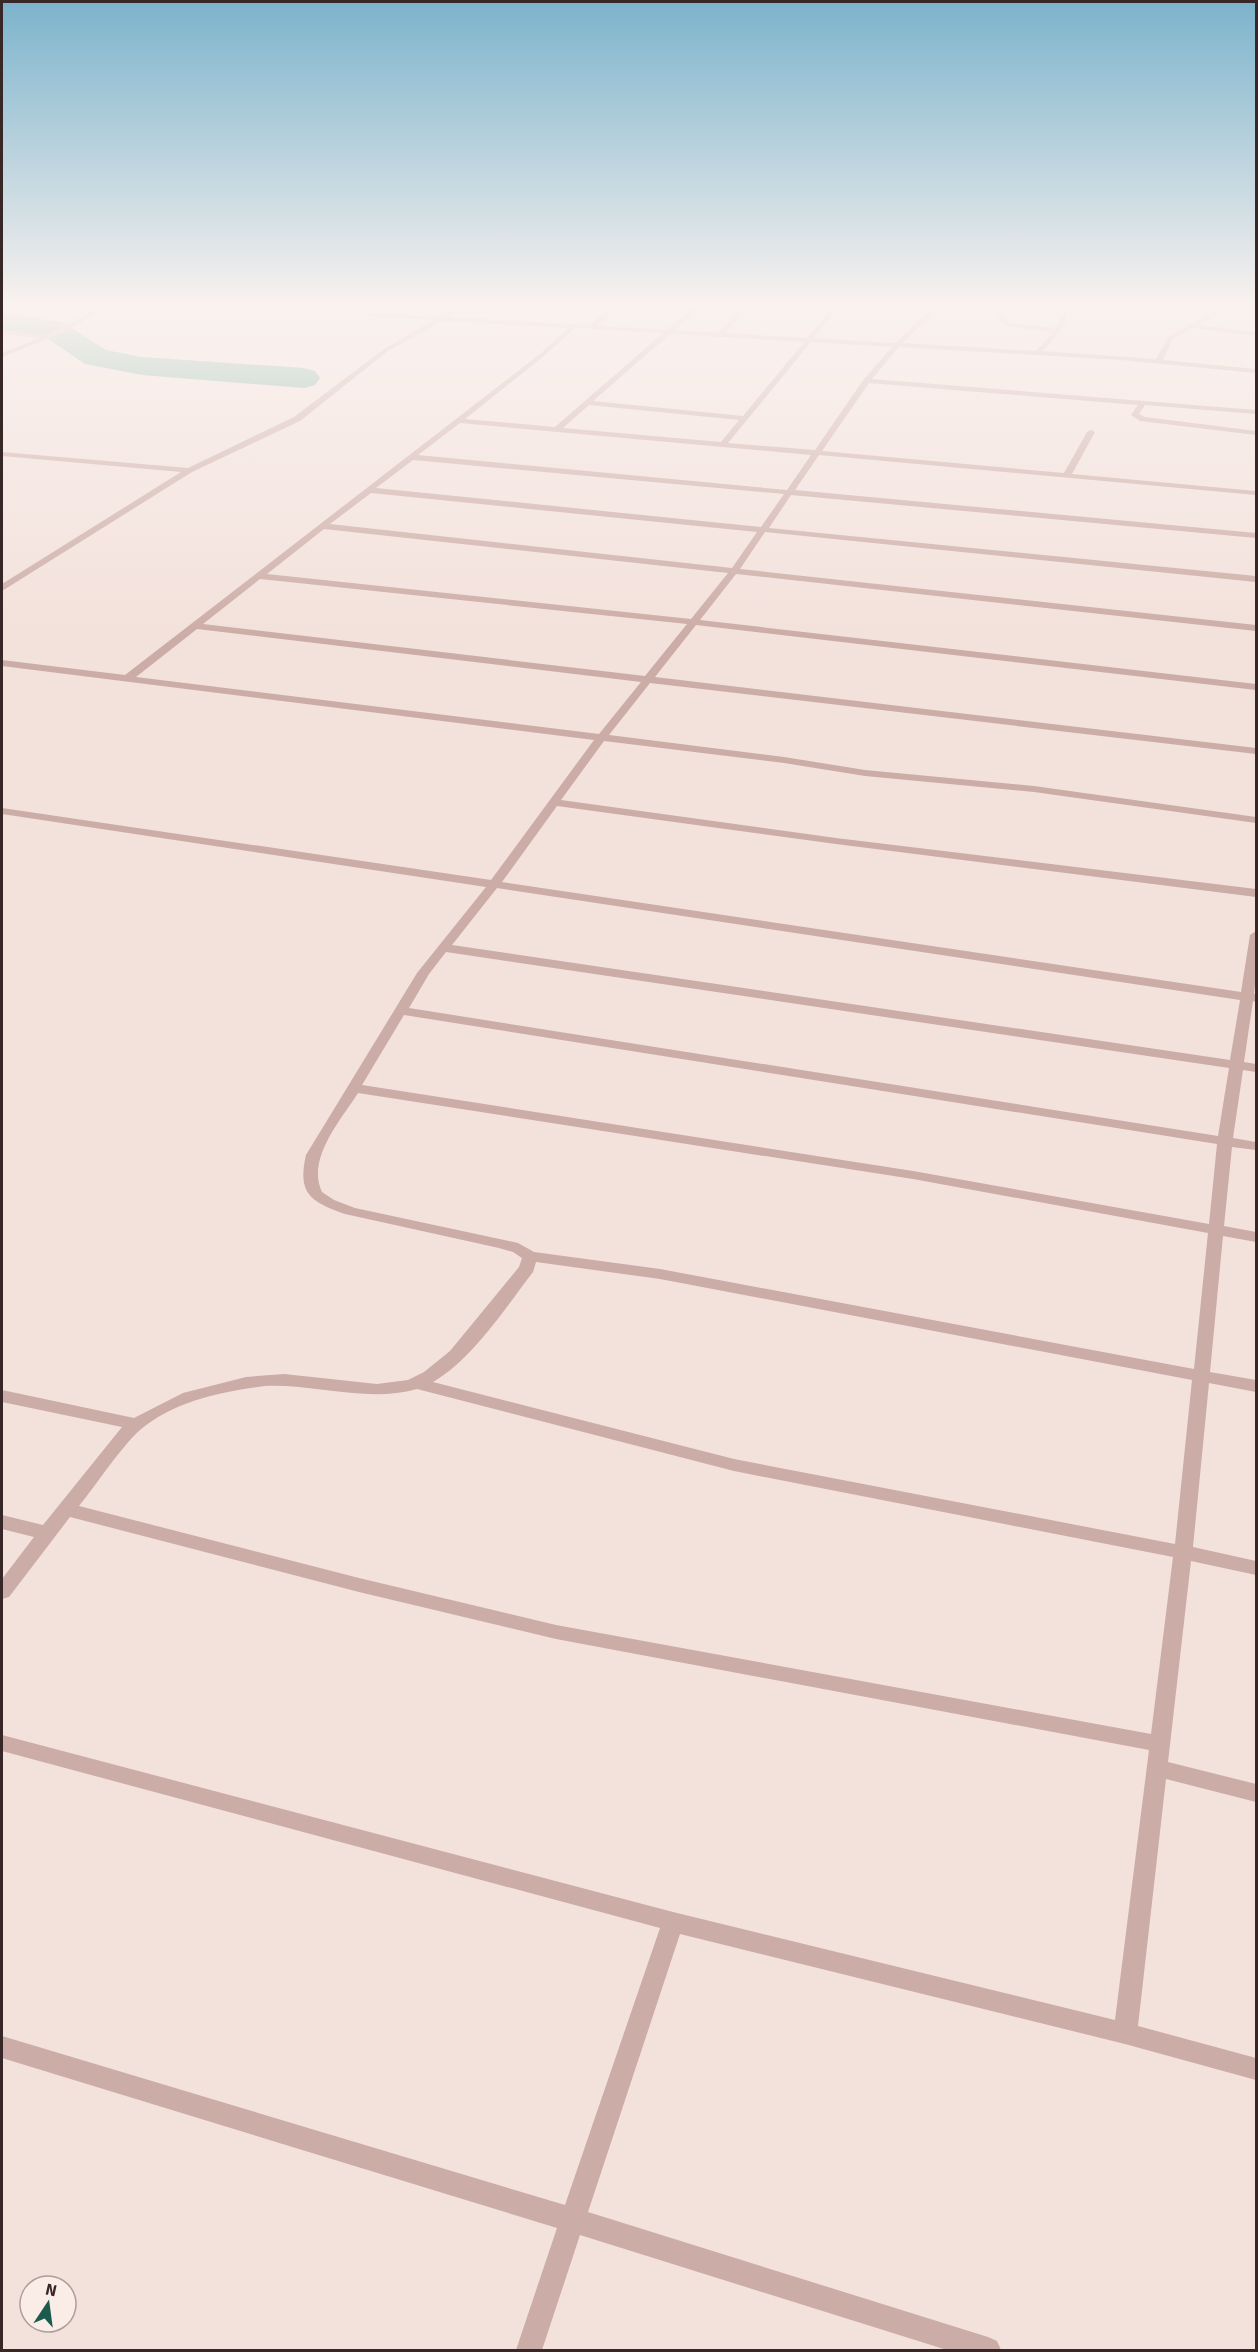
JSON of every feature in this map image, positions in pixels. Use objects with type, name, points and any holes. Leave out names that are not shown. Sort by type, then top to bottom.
[{"type":"street","points":[[2,588],[189,470],[297,418]]},
{"type":"street","points":[[128,678],[459,418]]},
{"type":"street","points":[[556,430],[570,418]]},
{"type":"street","points":[[723,444],[745,418]]},
{"type":"street","points":[[842,418],[734,571],[600,739],[495,883],[423,974],[399,1010],[313,1155],[310,1183],[324,1203],[355,1213],[498,1242],[518,1248],[530,1256],[660,1274],[1257,1386]]},
{"type":"street","points":[[1141,418],[1257,434]]},
{"type":"street","points":[[456,420],[1257,493]]},
{"type":"street","points":[[1067,475],[1091,432]]},
{"type":"street","points":[[2,454],[189,470]]},
{"type":"street","points":[[411,457],[1257,536]]},
{"type":"street","points":[[368,490],[1257,579]]},
{"type":"street","points":[[321,526],[1257,628]]},
{"type":"street","points":[[258,576],[693,622],[1257,687]]},
{"type":"street","points":[[194,626],[1257,751]]},
{"type":"street","points":[[2,663],[783,760],[892,776],[1034,789],[1257,820]]},
{"type":"street","points":[[554,802],[836,841],[1257,893]]},
{"type":"street","points":[[2,811],[1252,997]]},
{"type":"street","points":[[1125,2032],[1183,1552],[1225,1140],[1237,1065],[1252,997],[1257,935]]},
{"type":"street","points":[[443,948],[1257,1068]]},
{"type":"street","points":[[399,1010],[1257,1146]]},
{"type":"street","points":[[354,1088],[891,1171],[1257,1237]]},
{"type":"street","points":[[2,1592],[46,1533],[136,1424],[171,1405],[211,1390],[249,1382],[285,1380],[379,1389],[398,1388],[417,1383],[430,1376],[453,1356],[527,1269],[530,1256]]},
{"type":"street","points":[[417,1383],[734,1466],[1257,1568]]},
{"type":"street","points":[[2,1396],[136,1424]]},
{"type":"street","points":[[66,1509],[359,1585],[556,1632],[1159,1744]]},
{"type":"street","points":[[2,1522],[46,1533]]},
{"type":"street","points":[[2,1743],[673,1922],[1125,2032],[1257,2069]]},
{"type":"street","points":[[1157,1768],[1257,1793]]},
{"type":"street","points":[[529,2350],[673,1922]]},
{"type":"street","points":[[2,2047],[573,2220],[988,2350]]}]
